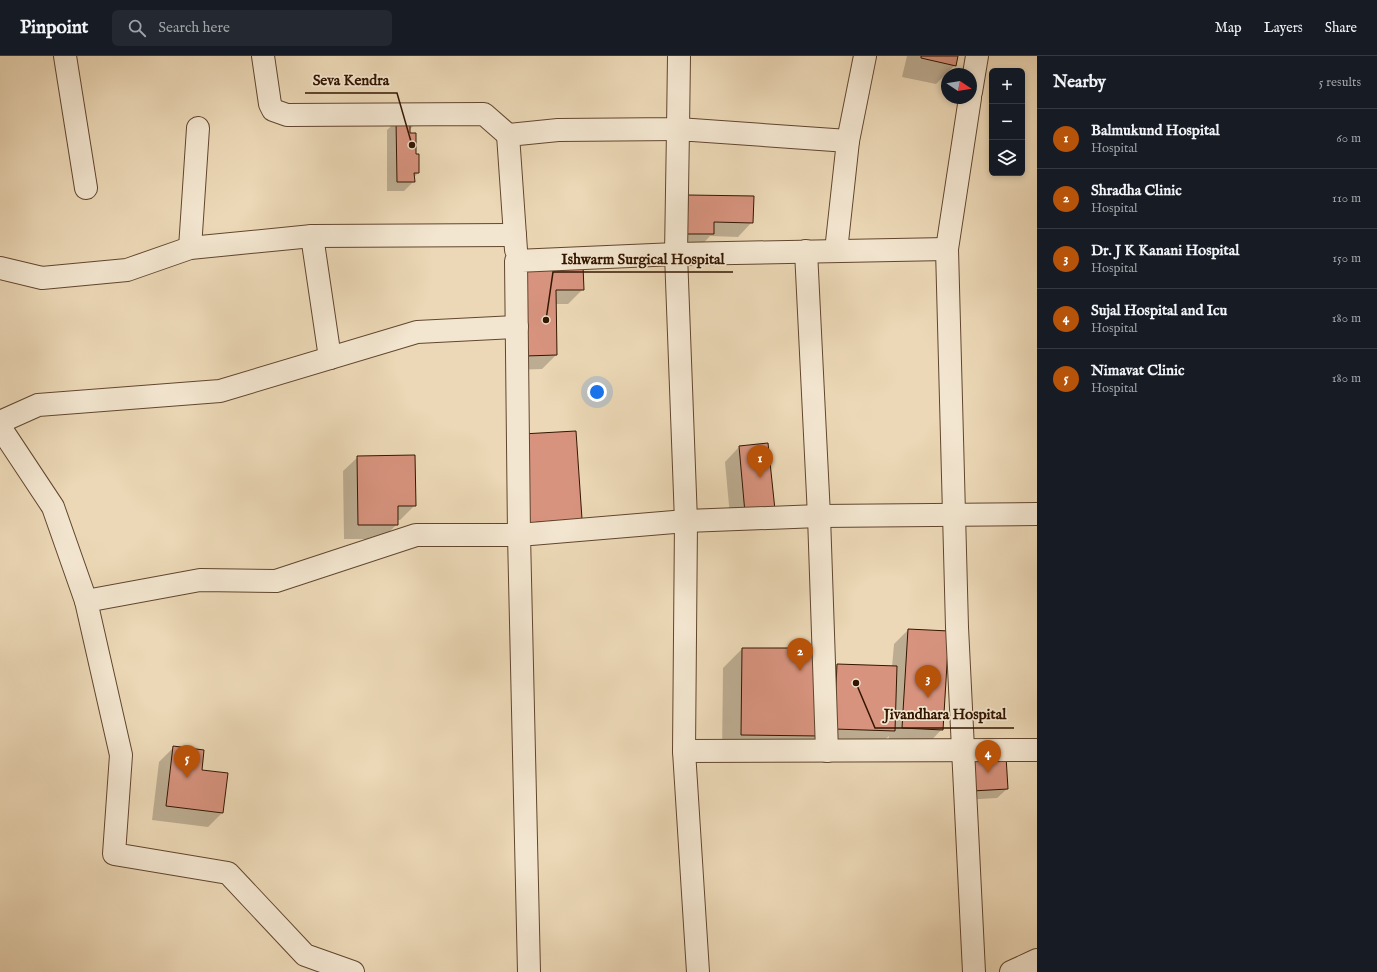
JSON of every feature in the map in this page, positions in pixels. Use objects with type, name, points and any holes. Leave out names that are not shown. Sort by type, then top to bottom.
[{"type":"street","points":[[65,56],[86,188]]},
{"type":"street","points":[[263,56],[270,104],[273,110],[287,115],[484,114],[508,135],[516,261],[519,535],[529,972]]},
{"type":"street","points":[[679,56],[676,254],[686,521],[684,751],[698,972]]},
{"type":"street","points":[[836,251],[848,141],[865,56]]},
{"type":"street","points":[[974,68],[976,56]]},
{"type":"street","points":[[969,104],[947,249],[957,627],[974,972]]},
{"type":"street","points":[[190,248],[198,128]]},
{"type":"street","points":[[508,135],[558,130],[678,128],[848,141]]},
{"type":"street","points":[[0,268],[42,278],[127,270],[190,248],[312,236],[515,235]]},
{"type":"street","points":[[312,236],[330,358]]},
{"type":"street","points":[[516,261],[676,254],[947,249]]},
{"type":"street","points":[[806,251],[819,516],[827,751]]},
{"type":"street","points":[[0,422],[38,405],[220,391],[417,332],[517,327]]},
{"type":"street","points":[[0,427],[53,507],[86,601],[121,755],[114,854],[228,873],[305,955],[353,972]]},
{"type":"street","points":[[86,601],[200,580],[276,581],[416,535],[519,535],[686,521],[819,516],[1037,514]]},
{"type":"street","points":[[684,751],[1037,750]]},
{"type":"street","points":[[1011,972],[1037,960]]},
{"type":"building","points":[[921,56],[958,56],[956,66],[921,58]]},
{"type":"building","points":[[396,120],[410,125],[410,133],[416,133],[416,154],[419,154],[419,173],[414,173],[415,182],[397,182]]},
{"type":"building","points":[[688,195],[754,196],[753,223],[714,222],[714,234],[687,234]]},
{"type":"building","points":[[583,266],[584,290],[556,290],[557,355],[525,356],[523,268]]},
{"type":"building","points":[[576,431],[582,519],[528,523],[522,434]]},
{"type":"building","points":[[768,443],[775,510],[745,513],[739,446]]},
{"type":"building","points":[[415,455],[416,506],[398,506],[398,525],[358,525],[357,456]]},
{"type":"building","points":[[908,629],[949,631],[943,730],[902,728]]},
{"type":"building","points":[[742,648],[821,648],[820,736],[741,735]]},
{"type":"building","points":[[837,664],[897,666],[895,731],[834,729]]},
{"type":"building","points":[[173,746],[204,750],[202,770],[228,773],[223,813],[166,806]]},
{"type":"building","points":[[1006,756],[1008,789],[972,791],[970,758]]},
{"type":"place","name":"Seva Kendra","points":[[412,145]]},
{"type":"place","name":"Ishwarm Surgical Hospital","points":[[546,320]]},
{"type":"place","name":"Balmukund Hospital","points":[[760,478]]},
{"type":"place","name":"Shradha Clinic","points":[[800,671]]},
{"type":"place","name":"Jivandhara Hospital","points":[[856,683]]},
{"type":"place","name":"Dr. J K Kanani Hospital","points":[[928,698]]},
{"type":"place","name":"Sujal Hospital and Icu","points":[[988,773]]},
{"type":"place","name":"Nimavat Clinic","points":[[187,778]]}]
